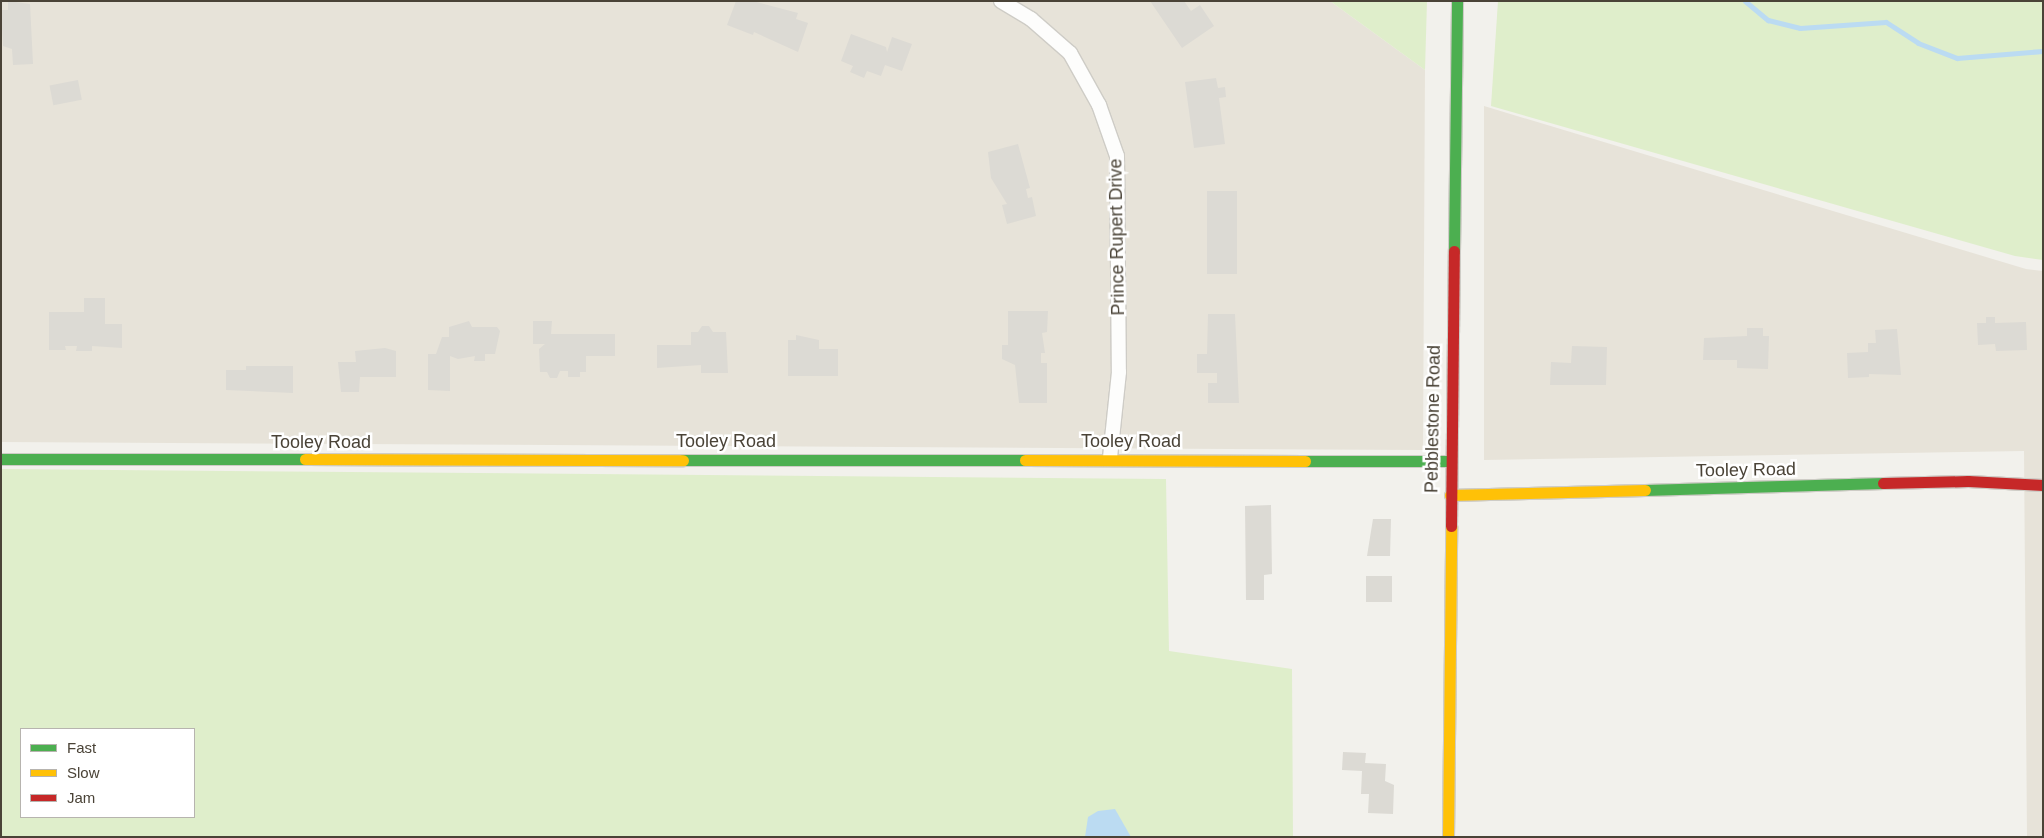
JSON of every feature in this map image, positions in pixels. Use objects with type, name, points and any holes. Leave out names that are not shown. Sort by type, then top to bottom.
[{"type":"street","name":"Prince Rupert Drive","points":[[1001,1],[1031,19],[1070,52],[1099,105],[1117,156],[1119,372],[1110,458]]},
{"type":"street","name":"Pebblestone Road","points":[[1448,837],[1450,461],[1457,1]]},
{"type":"street","name":"Tooley Road","points":[[1,459],[1110,458],[1450,461]]},
{"type":"street","name":"Tooley Road","points":[[1450,495],[1968,482],[2043,485]]},
{"type":"shaded area","points":[[1,1],[1330,1],[1425,70],[1423,450],[1,442]]},
{"type":"shaded area","points":[[1484,106],[2026,269],[2043,271],[2043,837],[2027,837],[2024,451],[1484,460]]},
{"type":"green space","points":[[1330,1],[1427,1],[1425,70]]},
{"type":"green space","points":[[1498,1],[2043,1],[2043,260],[2015,256],[1491,106]]},
{"type":"green space","points":[[1,469],[1166,479],[1169,651],[1292,669],[1293,837],[1,837]]},
{"type":"water","points":[[1115,809],[1131,837],[1085,837],[1088,817],[1098,811]]},
{"type":"building","points":[[8,1],[30,4],[33,64],[13,65],[12,49],[3,46],[1,10],[8,10]]},
{"type":"building","points":[[736,1],[753,1],[798,13],[796,19],[808,23],[798,52],[754,32],[753,35],[727,25]]},
{"type":"building","points":[[1150,1],[1184,1],[1191,11],[1200,5],[1214,26],[1182,48]]},
{"type":"building","points":[[851,34],[886,47],[887,52],[892,37],[912,44],[902,71],[885,65],[881,76],[867,71],[864,78],[850,72],[853,66],[841,61]]},
{"type":"building","points":[[1216,78],[1218,88],[1225,87],[1226,97],[1219,98],[1225,144],[1194,148],[1185,82]]},
{"type":"building","points":[[78,80],[82,100],[53,105],[50,86]]},
{"type":"building","points":[[1018,144],[1030,188],[1026,189],[1028,198],[1032,197],[1036,216],[1007,224],[1002,205],[1007,204],[991,178],[988,152]]},
{"type":"building","points":[[1207,191],[1237,191],[1237,274],[1207,274]]},
{"type":"building","points":[[84,298],[105,298],[105,324],[122,324],[122,348],[92,346],[92,351],[76,351],[77,346],[65,346],[66,350],[49,350],[49,312],[84,312]]},
{"type":"building","points":[[1008,311],[1048,311],[1047,332],[1042,333],[1045,353],[1041,353],[1041,363],[1047,363],[1047,403],[1019,403],[1015,365],[1002,359],[1002,345],[1008,345]]},
{"type":"building","points":[[1208,314],[1235,314],[1239,403],[1208,403],[1208,383],[1217,383],[1217,373],[1197,373],[1197,354],[1207,354]]},
{"type":"building","points":[[1986,317],[1995,317],[1995,323],[2026,322],[2027,350],[1996,351],[1995,344],[1978,345],[1977,323],[1986,323]]},
{"type":"building","points":[[469,321],[472,327],[497,327],[500,331],[495,354],[485,354],[485,361],[474,361],[475,356],[458,359],[450,356],[450,391],[428,390],[428,354],[436,354],[442,337],[449,337],[449,327]]},
{"type":"building","points":[[533,321],[552,321],[551,334],[615,334],[615,356],[586,356],[586,372],[580,372],[580,377],[568,377],[568,371],[560,371],[557,378],[550,378],[547,372],[540,372],[539,349],[545,344],[533,344]]},
{"type":"building","points":[[702,326],[709,326],[713,332],[726,332],[728,373],[701,373],[701,365],[657,368],[657,345],[691,345],[691,332],[698,332]]},
{"type":"building","points":[[1747,328],[1763,328],[1763,336],[1769,336],[1768,369],[1737,368],[1737,360],[1703,360],[1704,338],[1747,336]]},
{"type":"building","points":[[1897,329],[1901,375],[1869,374],[1869,377],[1848,378],[1847,353],[1868,352],[1868,343],[1876,343],[1875,330]]},
{"type":"building","points":[[796,335],[819,340],[819,349],[838,349],[838,376],[788,376],[788,340],[796,340]]},
{"type":"building","points":[[1572,346],[1607,347],[1606,385],[1550,385],[1551,362],[1571,363]]},
{"type":"building","points":[[385,348],[396,351],[396,377],[360,377],[359,392],[341,392],[338,362],[356,362],[355,351]]},
{"type":"building","points":[[246,366],[293,366],[293,393],[226,390],[226,370],[246,370]]},
{"type":"building","points":[[1271,505],[1272,574],[1264,575],[1264,600],[1246,600],[1245,506]]},
{"type":"building","points":[[1373,519],[1391,519],[1390,556],[1367,556]]},
{"type":"building","points":[[1366,576],[1392,576],[1392,602],[1366,602]]},
{"type":"building","points":[[1343,752],[1366,753],[1365,763],[1386,764],[1385,781],[1394,785],[1393,814],[1368,813],[1369,794],[1361,794],[1362,771],[1342,770]]},
{"type":"waterway","points":[[1745,1],[1768,20],[1800,28],[1886,22],[1918,43],[1957,58],[2043,51]]},
{"type":"traffic: fast","points":[[1454,251],[1457,1]]},
{"type":"traffic: fast","points":[[1,459],[305,459]]},
{"type":"traffic: fast","points":[[683,460],[1025,460]]},
{"type":"traffic: fast","points":[[1305,461],[1450,461]]},
{"type":"traffic: fast","points":[[1645,490],[1883,483]]},
{"type":"traffic: slow","points":[[305,459],[683,460]]},
{"type":"traffic: slow","points":[[1025,460],[1305,461]]},
{"type":"traffic: slow","points":[[1450,495],[1645,490]]},
{"type":"traffic: slow","points":[[1448,837],[1451,526]]},
{"type":"traffic: jam","points":[[1451,526],[1454,251]]},
{"type":"traffic: jam","points":[[1883,483],[1968,481],[2043,485]]}]
